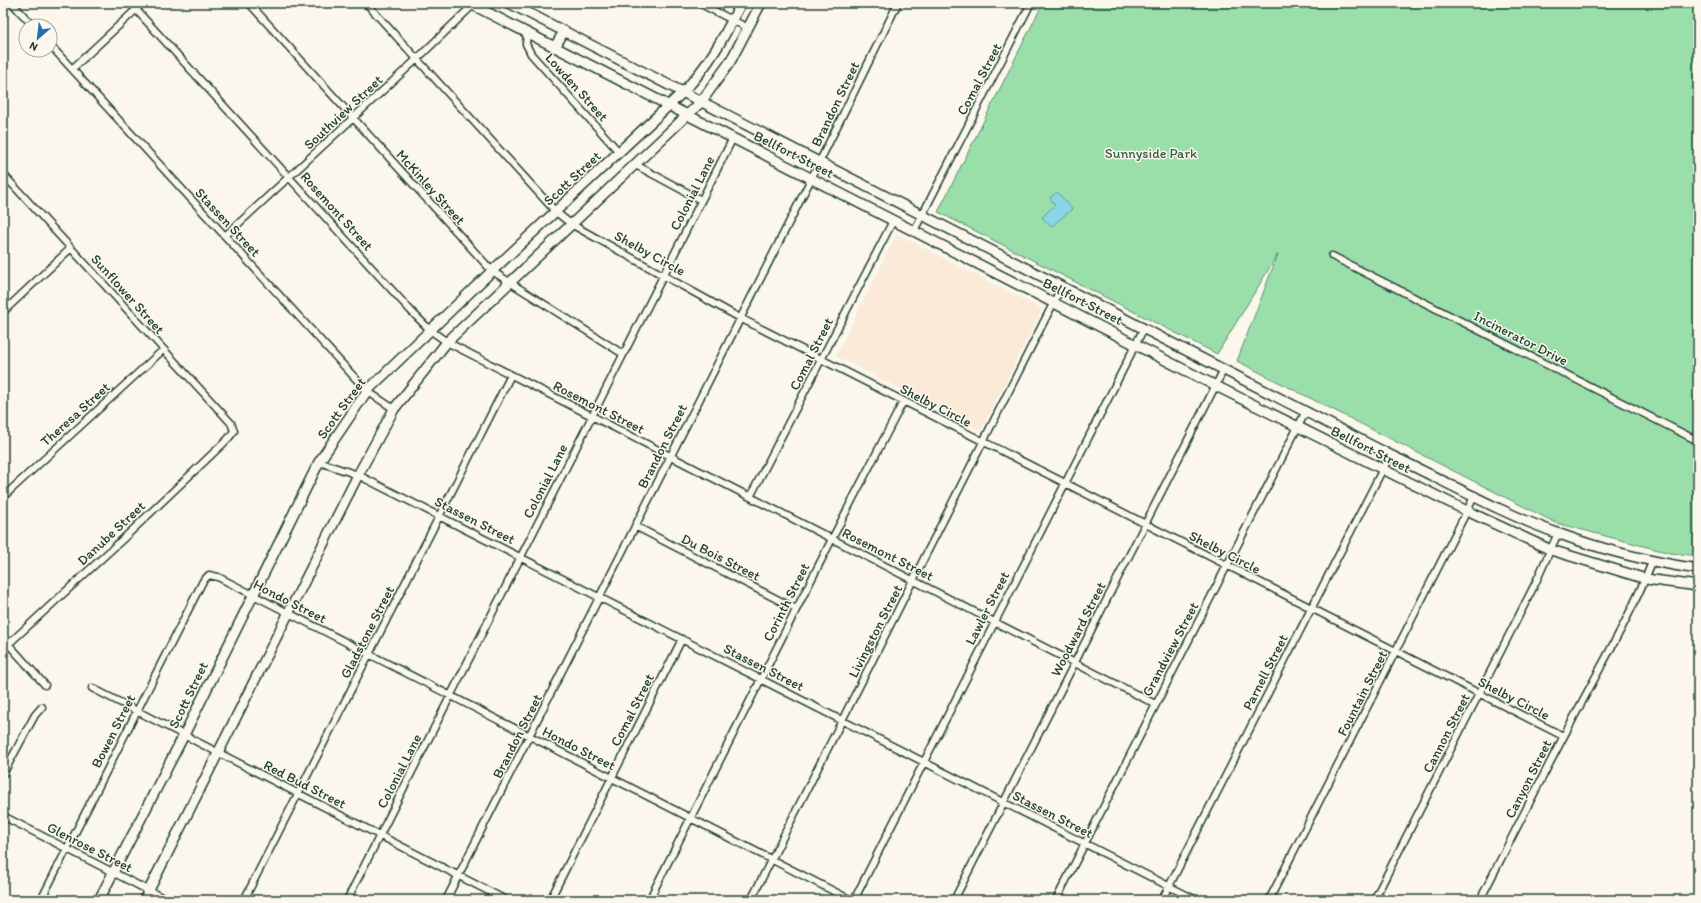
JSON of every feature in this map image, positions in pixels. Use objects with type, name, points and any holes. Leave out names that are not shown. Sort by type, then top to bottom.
[{"type":"main road","name":"Bellfort Street","points":[[510,3],[1390,455],[1475,495],[1512,515],[1558,533],[1652,562],[1698,569]]},
{"type":"main road","name":"Scott Street","points":[[99,900],[184,735],[319,462],[367,391],[492,271],[684,92],[709,63],[741,3]]},
{"type":"main road","points":[[144,900],[358,475],[394,409],[447,342],[701,102],[730,62],[761,3]]},
{"type":"main road","name":"Bellfort Street","points":[[472,4],[1216,386],[1467,511],[1551,550],[1646,579],[1698,586]]},
{"type":"main road","points":[[555,47],[564,31]]},
{"type":"street","points":[[12,3],[26,18]]},
{"type":"street","name":"Rosemont Street","points":[[130,3],[430,330],[447,342],[591,417],[1155,704]]},
{"type":"street","points":[[72,69],[143,3]]},
{"type":"street","name":"McKinley Street","points":[[249,3],[492,271],[623,354]]},
{"type":"street","name":"Shelby Circle","points":[[366,3],[556,212],[571,224],[665,274],[740,318],[1563,736]]},
{"type":"street","points":[[699,3],[748,28]]},
{"type":"street","name":"Brandon Street","points":[[446,900],[530,737],[635,526],[820,162],[898,3]]},
{"type":"street","name":"Comal Street","points":[[914,231],[1031,3]]},
{"type":"street","name":"Southview Street","points":[[225,236],[417,59],[472,4]]},
{"type":"street","name":"Lowden Street","points":[[527,33],[526,44],[531,54],[620,153]]},
{"type":"street","name":"Stassen Street","points":[[58,54],[367,391],[394,409]]},
{"type":"street","name":"Colonial Lane","points":[[347,900],[733,138]]},
{"type":"street","points":[[634,164],[701,200]]},
{"type":"street","name":"Sunflower Street","points":[[3,174],[163,350],[231,422],[234,431]]},
{"type":"street","name":"Comal Street","points":[[750,497],[893,220]]},
{"type":"street","points":[[3,312],[71,248]]},
{"type":"street","name":"Incinerator Drive","points":[[1332,256],[1698,441]]},
{"type":"street","name":"Livingston Street","points":[[751,900],[914,581],[1062,286]]},
{"type":"street","name":"Lawler Street","points":[[852,900],[1144,328]]},
{"type":"street","name":"Theresa Street","points":[[3,497],[163,350]]},
{"type":"street","name":"Woodward Street","points":[[954,900],[1224,369]]},
{"type":"street","name":"Gladstone Street","points":[[244,900],[511,375]]},
{"type":"street","name":"Corinth Street","points":[[649,900],[796,609],[903,402]]},
{"type":"street","name":"Grandview Street","points":[[1056,900],[1306,411]]},
{"type":"street","name":"Danube Street","points":[[3,649],[124,538],[228,439],[234,431]]},
{"type":"street","name":"Parnell Street","points":[[1162,900],[1390,455]]},
{"type":"street","name":"Stassen Street","points":[[319,462],[358,475],[440,515],[1196,900]]},
{"type":"street","name":"Fountain Street","points":[[1269,900],[1475,495]]},
{"type":"street","name":"Du Bois Street","points":[[635,526],[796,609]]},
{"type":"street","name":"Cannon Street","points":[[1374,900],[1480,694],[1558,533]]},
{"type":"street","name":"Canyon Street","points":[[1480,900],[1563,736],[1646,579],[1652,562]]},
{"type":"street","name":"Hondo Street","points":[[209,575],[218,577],[852,900]]},
{"type":"street","name":"Bowen Street","points":[[41,900],[203,580],[209,575]]},
{"type":"street","points":[[3,638],[45,684]]},
{"type":"street","name":"Comal Street","points":[[550,900],[682,639]]},
{"type":"street","name":"Red Bud Street","points":[[92,688],[506,900]]},
{"type":"street","points":[[3,774],[35,714],[42,707]]},
{"type":"street","name":"Glenrose Street","points":[[3,816],[167,900]]},
{"type":"shaded area","points":[[897,234],[1042,309],[981,430],[836,356]]},
{"type":"green space","name":"Sunnyside Park","points":[[1043,3],[1698,3],[1698,556],[1670,553],[1556,523],[1237,361],[1278,254],[1217,354],[938,212]]},
{"type":"water","points":[[1057,192],[1072,209],[1051,227],[1042,217],[1055,205],[1050,198]]}]
